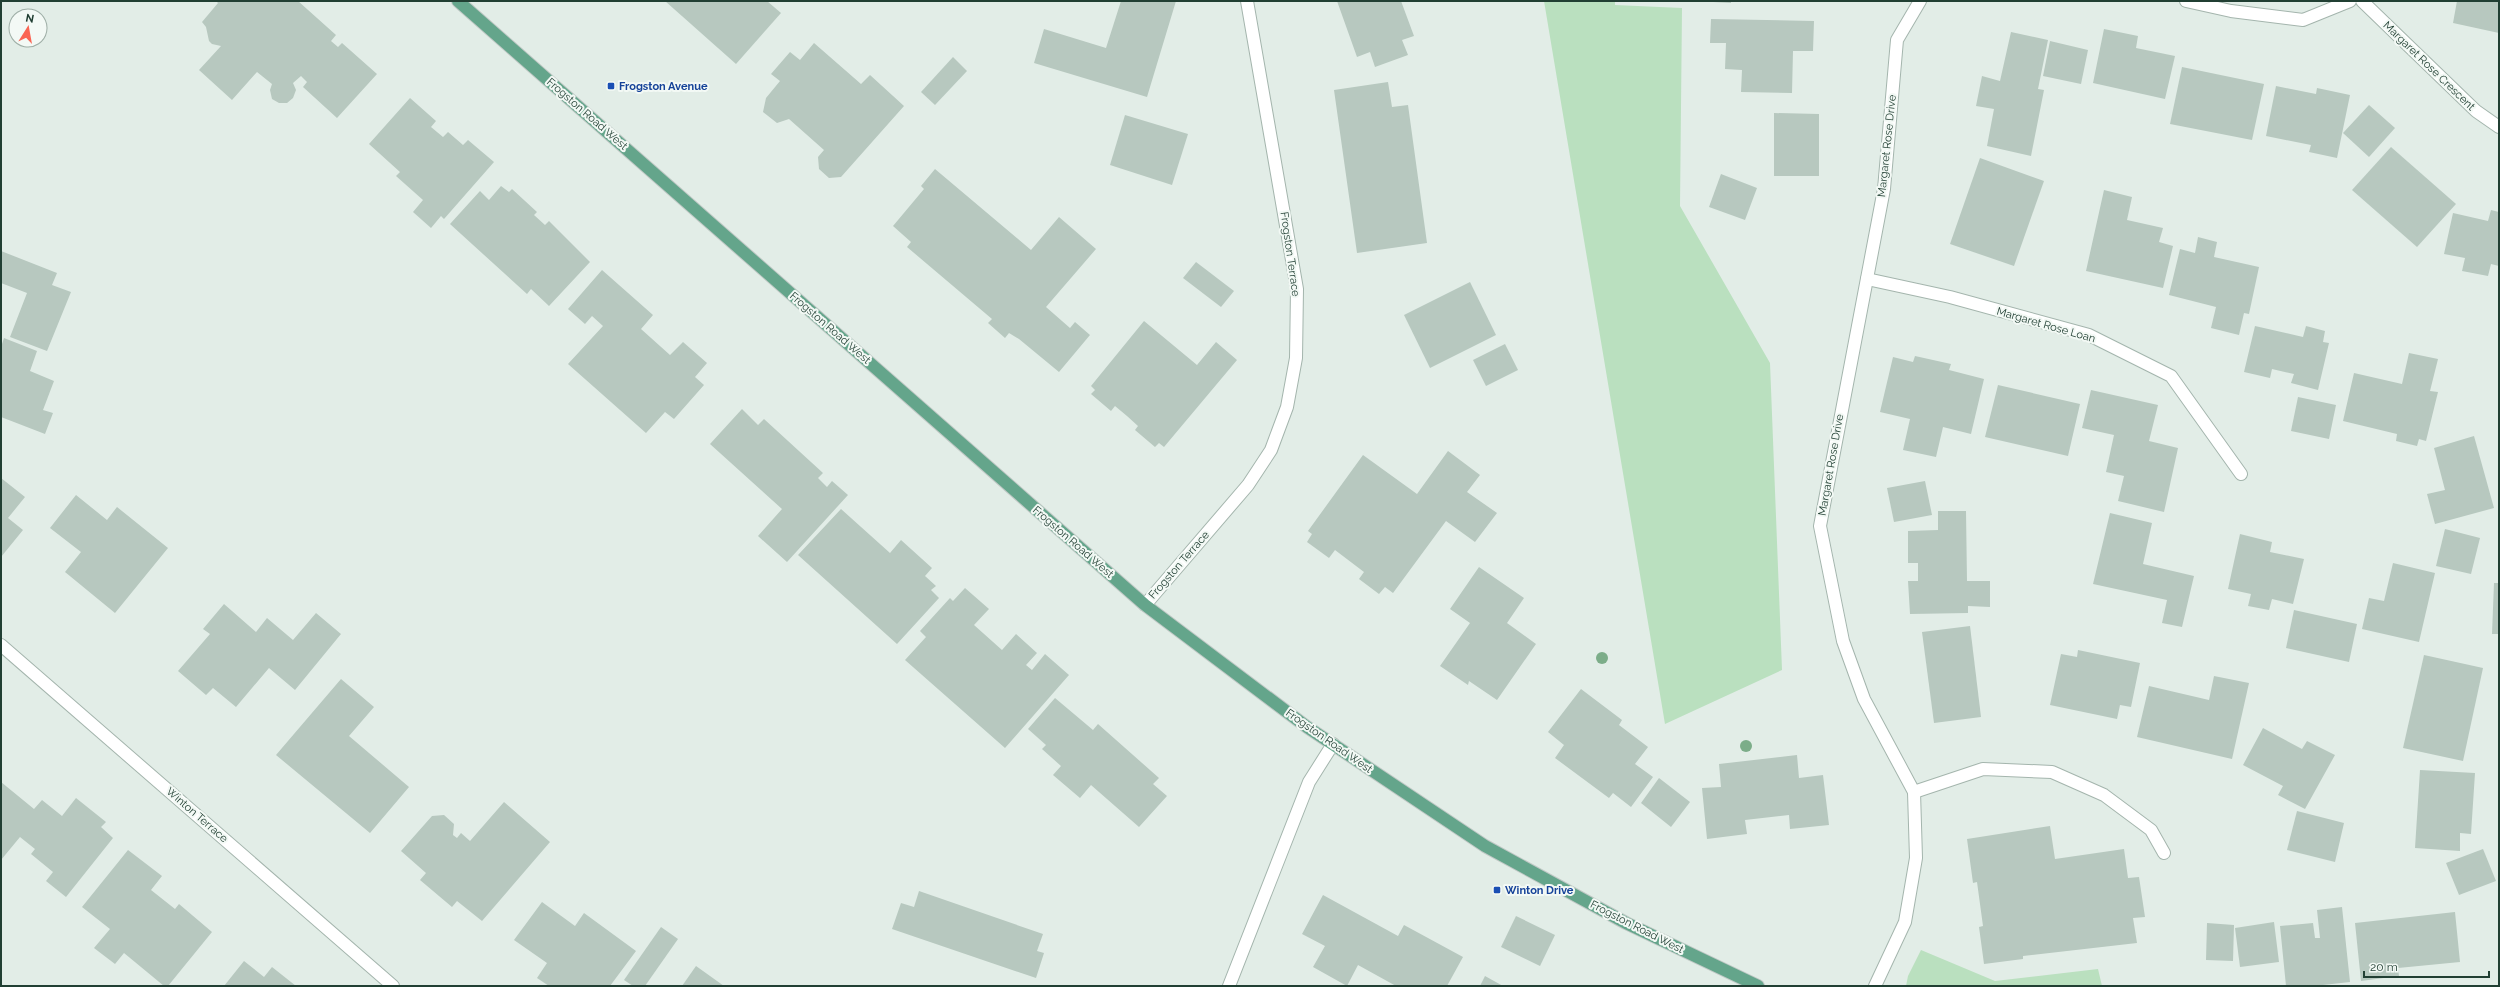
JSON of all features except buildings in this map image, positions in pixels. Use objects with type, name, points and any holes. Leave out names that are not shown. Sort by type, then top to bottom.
[{"type":"main road","name":"Frogston Road West","points":[[458,1],[1145,605],[1333,744],[1485,846],[1626,923],[1758,986]]},
{"type":"street","name":"Frogston Terrace","points":[[1145,605],[1248,485],[1271,450],[1287,407],[1296,358],[1297,288],[1247,1]]},
{"type":"street","name":"Margaret Rose Drive","points":[[1875,986],[1905,922],[1916,858],[1914,792],[1864,699],[1843,641],[1820,526],[1884,189],[1897,40],[1920,1]]},
{"type":"street","points":[[2186,1],[2232,11],[2303,20],[2350,1]]},
{"type":"street","name":"Margaret Rose Crescent","points":[[2362,1],[2476,111],[2499,127]]},
{"type":"street","name":"Margaret Rose Loan","points":[[1867,279],[1950,297],[2089,335],[2171,376],[2241,474]]},
{"type":"street","name":"Winton Terrace","points":[[1,645],[393,986]]},
{"type":"street","points":[[1229,986],[1309,782],[1333,744]]},
{"type":"street","points":[[1914,792],[1983,769],[2052,772],[2104,795],[2151,830],[2164,853]]},
{"type":"green space","points":[[1544,1],[1615,1],[1615,5],[1682,8],[1680,206],[1770,363],[1782,670],[1665,724]]},
{"type":"green space","points":[[1921,950],[1995,981],[2098,969],[2102,986],[1906,986],[1908,976]]},
{"type":"place","name":"Frogston Avenue","points":[[611,86]]},
{"type":"place","name":"Winton Drive","points":[[1497,890]]}]
